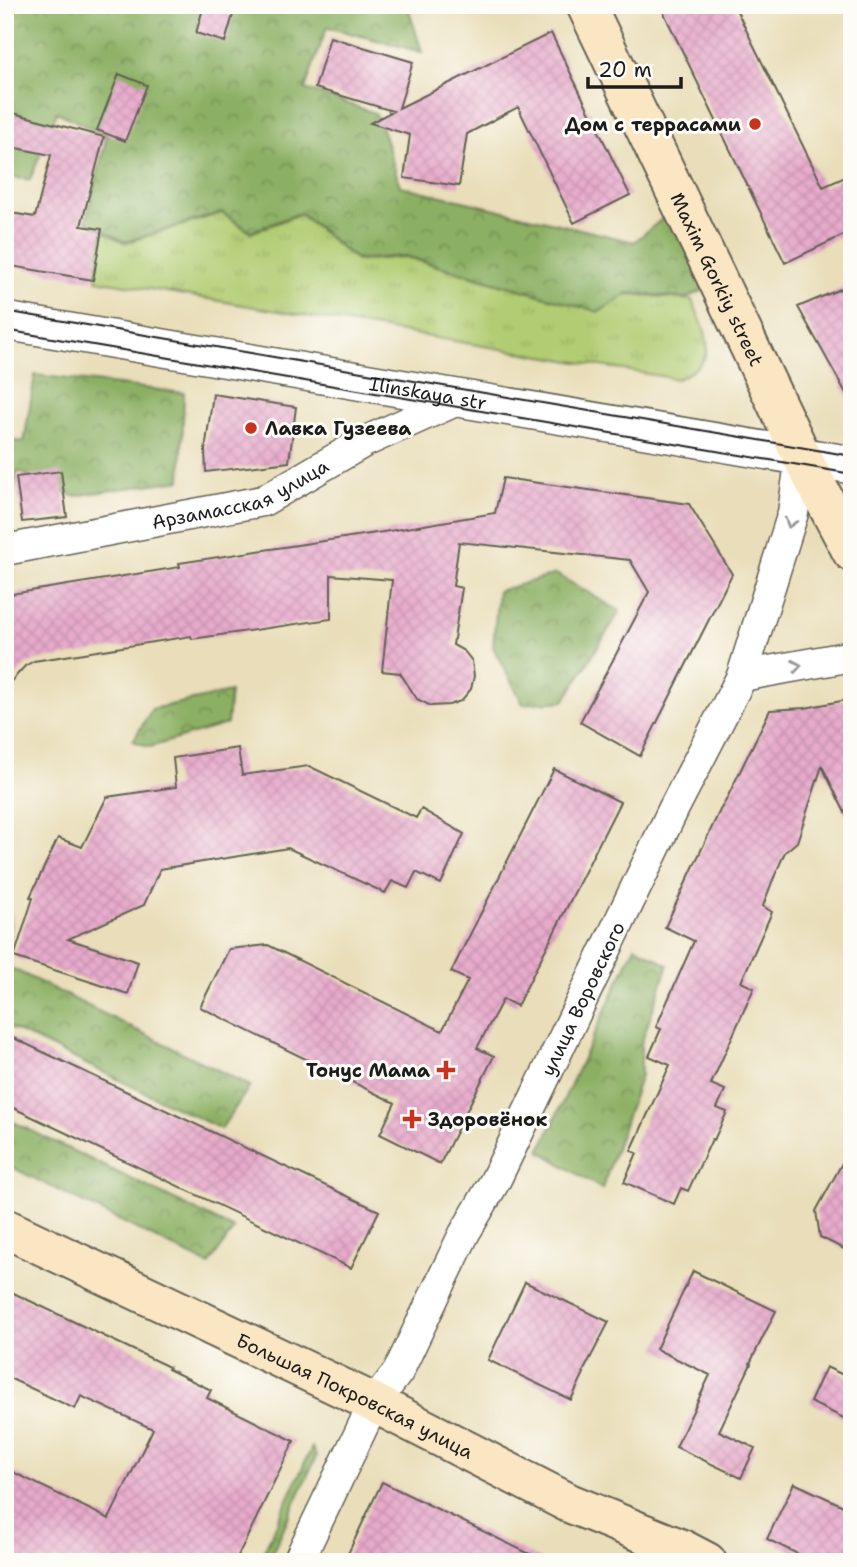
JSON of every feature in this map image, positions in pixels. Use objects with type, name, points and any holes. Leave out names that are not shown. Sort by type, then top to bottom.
[{"type":"main road","name":"Maxim Gorkiy street","points":[[586,5],[801,456],[852,552]]},
{"type":"main road","name":"Большая Покровская улица","points":[[5,1228],[374,1403],[569,1503],[682,1549],[707,1562]]},
{"type":"street","name":"Ilinskaya str","points":[[5,321],[852,465]]},
{"type":"street","name":"Арзамасская улица","points":[[5,550],[263,501],[364,442],[463,398]]},
{"type":"street","name":"улица Воровского","points":[[298,1562],[374,1403],[398,1372],[464,1234],[495,1181],[674,808],[742,676],[793,513],[801,456]]},
{"type":"street","points":[[742,676],[852,656]]},
{"type":"green space","points":[[5,5],[381,5],[409,10],[422,52],[327,27],[305,89],[375,113],[400,186],[634,242],[673,210],[710,287],[687,298],[628,293],[599,312],[405,256],[357,260],[300,213],[251,232],[222,212],[125,242],[86,221],[107,136],[57,112],[30,180],[5,176]]},
{"type":"green space","points":[[222,213],[251,233],[300,214],[357,261],[405,257],[599,312],[628,294],[692,300],[706,336],[706,355],[701,363],[677,379],[96,280],[103,231],[125,243]]},
{"type":"green space","points":[[35,375],[184,393],[181,480],[74,496],[18,471],[11,497],[5,499],[5,439],[24,442]]},
{"type":"green space","points":[[556,574],[620,611],[564,701],[523,704],[493,647],[498,591]]},
{"type":"green space","points":[[230,692],[227,724],[150,747],[133,741],[152,709]]},
{"type":"green space","points":[[5,908],[10,914],[7,966],[250,1086],[221,1129],[5,1025]]},
{"type":"green space","points":[[635,946],[668,965],[641,1044],[641,1075],[602,1189],[540,1151]]},
{"type":"green space","points":[[5,1118],[234,1229],[209,1265],[5,1164]]},
{"type":"green space","points":[[312,1447],[316,1457],[268,1562],[259,1562]]},
{"type":"building","points":[[204,5],[236,5],[225,42],[196,33]]},
{"type":"building","name":"Дом с террасами","points":[[660,5],[734,5],[823,187],[852,174],[852,231],[785,263]]},
{"type":"building","points":[[551,33],[630,195],[574,223],[518,107],[467,134],[459,186],[404,178],[410,135],[370,123],[393,111],[315,88],[330,37],[413,62],[399,108]]},
{"type":"building","points":[[119,74],[147,85],[125,141],[97,130]]},
{"type":"building","points":[[13,113],[104,137],[81,226],[102,229],[93,280],[5,265],[5,212],[35,217],[51,155],[6,146]]},
{"type":"building","points":[[852,284],[852,404],[798,307]]},
{"type":"building","name":"Лавка Гузеева","points":[[213,394],[296,407],[289,462],[206,472],[205,450]]},
{"type":"building","points":[[61,471],[67,517],[22,522],[16,477]]},
{"type":"building","points":[[503,478],[689,504],[732,574],[640,756],[580,722],[649,592],[630,560],[459,542],[453,586],[462,588],[453,645],[464,651],[472,661],[474,676],[471,689],[461,701],[449,705],[431,706],[417,699],[400,673],[382,671],[392,580],[331,575],[331,619],[192,639],[191,636],[34,661],[25,666],[5,688],[5,595],[180,567],[179,563],[495,513]]},
{"type":"building","points":[[852,699],[852,827],[822,766],[797,842],[785,852],[763,906],[772,912],[741,982],[754,988],[711,1084],[725,1090],[717,1108],[727,1112],[688,1191],[681,1188],[674,1204],[624,1182],[637,1153],[631,1151],[670,1065],[649,1056],[661,1029],[656,1027],[694,941],[665,927],[770,710],[805,708]]},
{"type":"building","points":[[238,748],[242,775],[309,766],[416,818],[421,809],[464,834],[441,884],[416,872],[408,888],[392,881],[385,893],[288,848],[160,869],[144,905],[68,939],[138,962],[128,994],[14,957],[33,898],[30,897],[58,838],[82,847],[107,797],[176,787],[173,758]]},
{"type":"building","points":[[554,769],[620,802],[517,1006],[503,999],[477,1048],[494,1056],[440,1164],[380,1134],[395,1103],[200,1007],[229,949],[268,945],[442,1031],[468,980],[451,972]]},
{"type":"building","points":[[5,1034],[379,1211],[351,1268],[5,1104]]},
{"type":"building","points":[[852,1145],[852,1253],[820,1237],[816,1211]]},
{"type":"building","points":[[693,1271],[776,1311],[719,1431],[755,1448],[741,1478],[676,1447],[710,1375],[656,1349]]},
{"type":"building","points":[[525,1282],[609,1322],[571,1400],[488,1360]]},
{"type":"building","points":[[5,1289],[169,1367],[168,1369],[211,1390],[207,1398],[294,1441],[235,1562],[5,1562],[5,1468],[109,1519],[153,1429],[81,1396],[75,1409],[5,1376]]},
{"type":"building","points":[[826,1367],[852,1379],[852,1422],[810,1402]]},
{"type":"building","points":[[382,1482],[546,1562],[344,1562]]},
{"type":"building","points":[[794,1483],[852,1510],[852,1562],[814,1562],[767,1539]]},
{"type":"tram line","points":[[5,311],[852,456]]},
{"type":"tram line","points":[[5,330],[852,474]]},
{"type":"place","name":"Дом с террасами","points":[[755,124]]},
{"type":"place","name":"Лавка Гузеева","points":[[251,428]]},
{"type":"place","name":"Тонус Мама","points":[[446,1070]]},
{"type":"place","name":"Здоровёнок","points":[[412,1119]]}]
